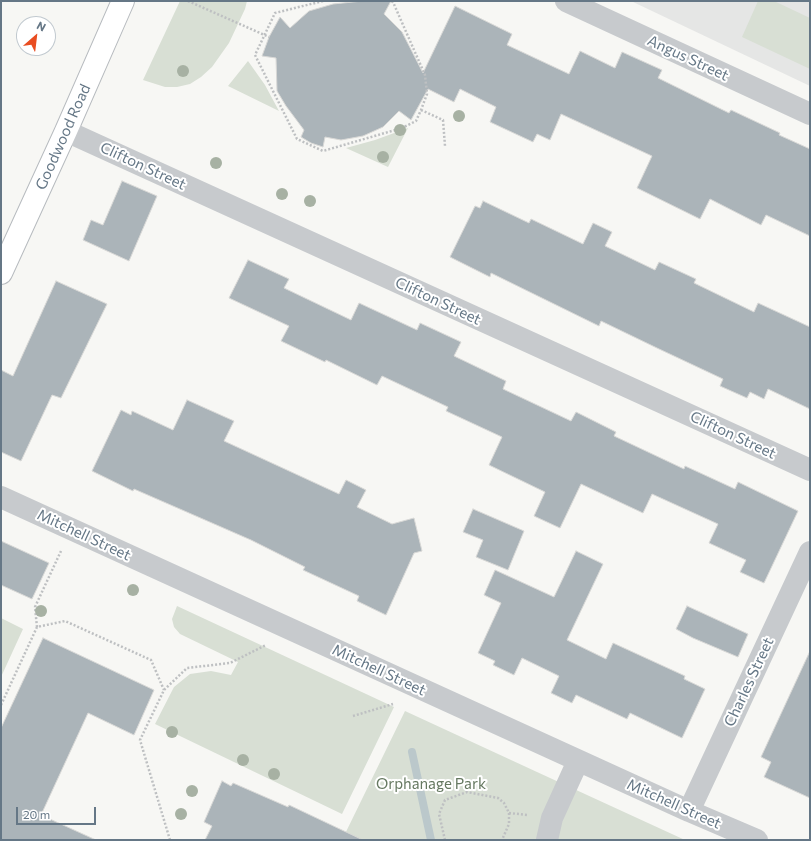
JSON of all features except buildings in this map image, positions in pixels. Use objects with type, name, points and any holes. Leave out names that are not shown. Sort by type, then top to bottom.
[{"type":"main road","name":"Goodwood Road","points":[[1,273],[123,1]]},
{"type":"street","name":"Angus Street","points":[[566,1],[810,114]]},
{"type":"street","name":"Clifton Street","points":[[66,131],[810,470]]},
{"type":"street","name":"Mitchell Street","points":[[1,497],[578,761],[757,840]]},
{"type":"street","name":"Charles Street","points":[[689,811],[810,552]]},
{"type":"street","points":[[547,840],[552,818],[578,761]]},
{"type":"path","points":[[188,1],[269,37]]},
{"type":"path","points":[[323,1],[275,13],[255,55],[297,139],[323,151],[402,128],[416,121],[421,110],[427,94],[425,75],[393,2],[390,1]]},
{"type":"path","points":[[421,110],[443,120],[445,146]]},
{"type":"path","points":[[1,705],[37,627],[35,607],[62,549]]},
{"type":"path","points":[[37,627],[65,621],[151,660],[164,690]]},
{"type":"path","points":[[170,840],[140,740],[164,690],[187,668],[230,663],[266,647],[278,624]]},
{"type":"path","points":[[353,716],[397,703]]},
{"type":"path","points":[[445,840],[438,814],[445,800],[467,792],[498,798],[504,803],[509,813],[509,824],[502,840]]},
{"type":"shaded area","points":[[631,1],[810,1],[810,86]]},
{"type":"green space","points":[[180,1],[247,1],[245,9],[229,43],[212,67],[190,84],[177,87],[165,87],[143,80]]},
{"type":"green space","points":[[758,1],[774,1],[810,18],[810,69],[742,37]]},
{"type":"green space","points":[[248,61],[265,85],[279,111],[228,86]]},
{"type":"green space","points":[[408,128],[388,167],[346,148],[375,140]]},
{"type":"green space","points":[[177,606],[394,707],[342,814],[155,724],[174,687],[190,674],[211,671],[231,675],[238,662],[180,634],[174,627],[172,619]]},
{"type":"green space","points":[[1,618],[23,629],[1,677]]},
{"type":"green space","name":"Orphanage Park","points":[[405,711],[537,772],[685,840],[342,840]]},
{"type":"waterway","points":[[412,752],[431,840]]}]
